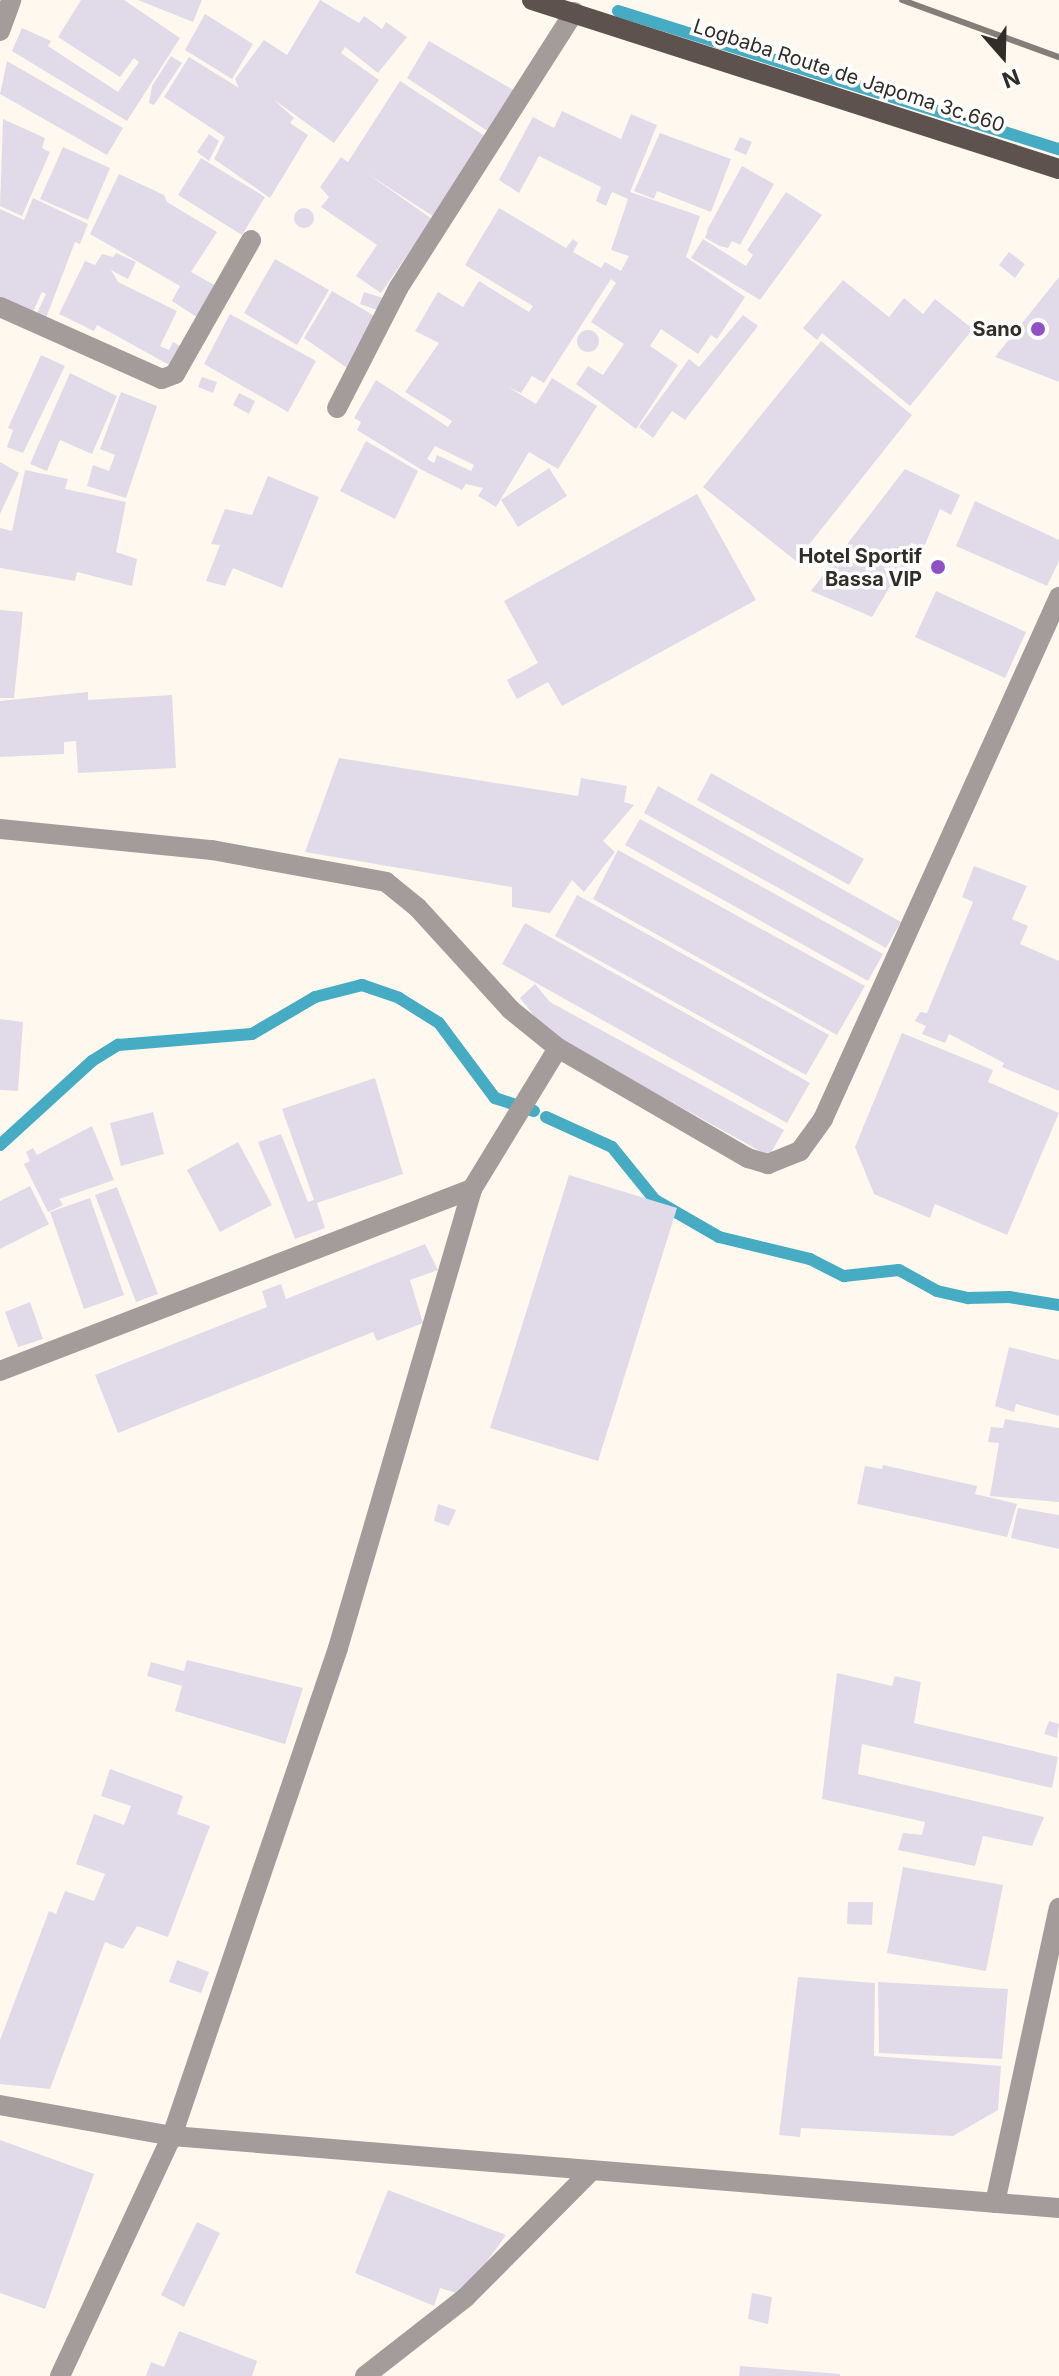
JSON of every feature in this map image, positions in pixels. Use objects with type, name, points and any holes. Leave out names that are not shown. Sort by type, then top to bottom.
[{"type":"main road","name":"Logbaba Route de Japoma 3c.660","points":[[532,0],[1059,169]]},
{"type":"street","points":[[0,31],[11,0]]},
{"type":"street","points":[[337,408],[399,287],[574,12]]},
{"type":"street","points":[[0,307],[153,376],[170,377],[251,240]]},
{"type":"street","points":[[0,829],[212,850],[386,882],[417,907],[511,1010],[558,1048],[748,1158],[768,1164],[800,1151],[823,1119],[1059,597]]},
{"type":"street","points":[[60,2376],[172,2136],[338,1648],[472,1189],[558,1048]]},
{"type":"street","points":[[0,1371],[472,1189]]},
{"type":"street","points":[[995,2203],[1059,1908]]},
{"type":"street","points":[[0,2105],[172,2136],[1059,2208]]},
{"type":"street","points":[[365,2376],[465,2298],[592,2170]]},
{"type":"building","points":[[81,0],[124,0],[180,38],[127,121],[12,51],[22,28],[51,41],[48,46],[118,92],[139,62],[134,58],[120,77],[58,37]]},
{"type":"building","points":[[138,0],[202,0],[193,22]]},
{"type":"building","points":[[320,0],[359,23],[364,16],[382,29],[386,22],[407,37],[378,73],[345,47],[341,53],[379,80],[334,143],[273,99],[294,118],[290,123],[308,135],[270,198],[214,159],[225,137],[164,97],[189,57],[239,88],[235,79],[264,40],[287,55]]},
{"type":"building","points":[[205,14],[253,44],[232,79],[185,50]]},
{"type":"building","points":[[429,41],[517,92],[492,134],[407,78]]},
{"type":"building","points":[[171,56],[182,63],[154,105],[149,103],[152,86]]},
{"type":"building","points":[[7,61],[123,128],[107,155],[0,94]]},
{"type":"building","points":[[400,81],[494,142],[442,222],[368,174],[432,219],[381,293],[356,276],[377,245],[321,207],[329,197],[320,187],[341,157],[348,162]]},
{"type":"building","points":[[562,111],[621,139],[631,114],[657,125],[630,192],[700,216],[686,257],[745,297],[717,339],[711,335],[698,354],[661,329],[650,346],[678,365],[636,429],[576,384],[588,366],[603,375],[624,344],[591,322],[616,283],[611,279],[544,383],[532,376],[521,393],[508,387],[536,404],[552,378],[597,406],[558,469],[529,452],[496,507],[478,496],[483,488],[466,484],[462,490],[422,470],[357,430],[361,422],[354,418],[376,380],[448,427],[452,421],[405,392],[439,343],[415,331],[438,292],[463,307],[479,281],[529,312],[533,306],[465,265],[499,208],[566,248],[573,239],[578,243],[573,252],[601,268],[605,262],[621,271],[629,256],[611,250],[628,199],[612,192],[606,206],[596,201],[601,187],[539,156],[519,193],[499,180],[533,117],[554,128]],"holes":[[[435,446],[474,465],[471,471],[437,455],[434,463],[427,459]]]},
{"type":"building","points":[[3,119],[45,138],[42,148],[50,152],[22,216],[0,206]]},
{"type":"building","points":[[660,133],[731,159],[711,212],[657,191],[654,199],[634,191]]},
{"type":"building","points":[[209,134],[219,141],[209,161],[197,152]]},
{"type":"building","points":[[740,137],[752,142],[746,155],[734,150]]},
{"type":"building","points":[[63,147],[110,168],[88,220],[40,199]]},
{"type":"building","points":[[201,158],[265,197],[242,235],[178,195]]},
{"type":"building","points":[[742,166],[774,184],[740,245],[732,241],[728,248],[705,238]]},
{"type":"building","points":[[119,174],[164,195],[167,202],[217,232],[191,272],[218,287],[198,318],[172,301],[180,286],[90,234]]},
{"type":"building","points":[[786,192],[822,215],[760,300],[691,258],[703,239],[746,266],[753,255],[747,250]]},
{"type":"building","points":[[33,198],[88,224],[80,244],[75,242],[46,318],[37,313],[46,294],[42,292],[32,314],[0,299],[0,209],[24,220]]},
{"type":"building","points":[[304,208],[311,211],[314,218],[311,225],[304,228],[297,225],[294,218],[297,211]]},
{"type":"building","points":[[1009,252],[1025,264],[1015,278],[999,265]]},
{"type":"building","points":[[116,253],[136,262],[128,279],[111,270],[118,282],[177,311],[160,346],[169,350],[173,342],[180,346],[171,366],[97,325],[94,331],[59,314],[85,261],[95,265],[102,254],[113,257]]},
{"type":"building","points":[[275,259],[329,290],[297,345],[244,313]]},
{"type":"building","name":"Sano","points":[[1059,277],[1059,382],[995,357]]},
{"type":"building","points":[[843,280],[889,317],[904,298],[923,314],[935,299],[973,329],[910,406],[822,333],[817,340],[803,328]]},
{"type":"building","points":[[332,291],[383,321],[353,372],[304,338]]},
{"type":"building","points":[[364,292],[383,298],[377,310],[360,304]]},
{"type":"building","points":[[230,314],[316,361],[288,412],[204,364]]},
{"type":"building","points":[[743,315],[758,326],[685,420],[672,411],[653,438],[639,427],[689,359],[699,367]]},
{"type":"building","points":[[588,330],[596,333],[599,341],[596,349],[588,352],[580,349],[577,341],[580,333]]},
{"type":"building","points":[[821,341],[912,415],[796,561],[703,487]]},
{"type":"building","points":[[41,355],[65,366],[23,453],[7,447],[13,430],[8,428]]},
{"type":"building","points":[[70,373],[117,396],[92,454],[60,440],[47,471],[30,464]]},
{"type":"building","points":[[202,377],[217,382],[213,393],[198,387]]},
{"type":"building","points":[[121,392],[157,406],[126,498],[87,486],[93,465],[109,471],[115,455],[100,449]]},
{"type":"building","points":[[239,393],[255,401],[249,414],[233,405]]},
{"type":"building","points":[[366,441],[418,471],[395,519],[340,491]]},
{"type":"building","points":[[0,462],[19,473],[0,514]]},
{"type":"building","points":[[549,468],[567,496],[518,527],[501,500]]},
{"type":"building","points":[[905,469],[960,495],[951,515],[940,509],[924,547],[911,543],[901,586],[892,583],[872,617],[811,591]]},
{"type":"building","points":[[25,470],[68,479],[65,489],[126,502],[116,552],[137,559],[132,586],[77,572],[75,581],[0,568],[0,528],[12,531]]},
{"type":"building","points":[[268,476],[319,497],[282,588],[233,568],[225,586],[206,581],[220,545],[211,544],[225,509],[252,515]]},
{"type":"building","points":[[697,494],[756,600],[562,706],[548,682],[517,699],[507,680],[538,663],[504,601]]},
{"type":"building","points":[[975,501],[1059,540],[1059,561],[1047,586],[956,546]]},
{"type":"building","points":[[936,591],[1026,632],[1005,678],[915,637]]},
{"type":"building","points":[[0,610],[23,612],[14,698],[0,698]]},
{"type":"building","points":[[88,692],[88,700],[172,695],[176,768],[78,773],[76,741],[64,742],[64,754],[0,757],[0,701]]},
{"type":"building","points":[[339,758],[578,796],[581,778],[627,786],[624,802],[634,805],[603,841],[615,852],[584,892],[572,880],[550,913],[512,907],[512,887],[305,852]]},
{"type":"building","points":[[711,773],[864,859],[849,885],[697,800]]},
{"type":"building","points":[[658,786],[901,922],[886,948],[644,813]]},
{"type":"building","points":[[640,819],[883,954],[868,981],[625,845]]},
{"type":"building","points":[[618,850],[865,986],[837,1035],[593,899]]},
{"type":"building","points":[[974,866],[1027,886],[1012,919],[1028,926],[1020,944],[1059,961],[1059,1091],[1002,1067],[1004,1063],[949,1034],[945,1043],[922,1034],[926,1026],[915,1021],[920,1012],[927,1013],[973,902],[962,897]]},
{"type":"building","points":[[577,895],[829,1035],[806,1075],[555,936]]},
{"type":"building","points":[[525,923],[810,1083],[787,1123],[502,964]]},
{"type":"building","points":[[535,984],[550,1002],[784,1130],[769,1156],[536,1027],[539,1022],[520,998]]},
{"type":"building","points":[[0,1019],[23,1022],[18,1091],[0,1090]]},
{"type":"building","points":[[902,1033],[993,1070],[988,1082],[1059,1113],[1007,1235],[935,1204],[930,1218],[874,1194],[855,1147]]},
{"type":"building","points":[[375,1078],[403,1174],[317,1203],[325,1228],[295,1239],[258,1142],[281,1134],[308,1202],[314,1200],[282,1109]]},
{"type":"building","points":[[153,1112],[164,1154],[121,1166],[110,1123]]},
{"type":"building","points":[[92,1126],[114,1180],[59,1199],[63,1205],[48,1212],[24,1164],[30,1161],[26,1152],[33,1148],[37,1155]]},
{"type":"building","points":[[238,1142],[272,1205],[220,1232],[187,1170]]},
{"type":"building","points":[[569,1175],[677,1208],[598,1461],[490,1428]]},
{"type":"building","points":[[30,1186],[49,1224],[0,1249],[0,1201]]},
{"type":"building","points":[[117,1187],[158,1294],[136,1302],[95,1195]]},
{"type":"building","points":[[90,1198],[124,1295],[84,1309],[50,1212]]},
{"type":"building","points":[[425,1244],[438,1270],[410,1280],[423,1323],[377,1341],[373,1332],[118,1433],[95,1375],[267,1307],[262,1291],[281,1284],[286,1299]]},
{"type":"building","points":[[30,1302],[43,1339],[18,1347],[5,1312]]},
{"type":"building","points":[[1009,1347],[1059,1360],[1059,1416],[1016,1404],[1014,1412],[995,1406]]},
{"type":"building","points":[[1005,1419],[1059,1428],[1059,1502],[990,1496],[999,1443],[988,1442],[991,1427],[1003,1428]]},
{"type":"building","points":[[883,1465],[977,1486],[975,1494],[1017,1504],[1007,1537],[857,1504],[865,1466],[882,1469]]},
{"type":"building","points":[[438,1504],[456,1510],[449,1526],[434,1521]]},
{"type":"building","points":[[1018,1508],[1059,1515],[1059,1549],[1011,1538]]},
{"type":"building","points":[[187,1660],[303,1688],[285,1744],[175,1711],[182,1686],[147,1676],[151,1662],[184,1671]]},
{"type":"building","points":[[837,1673],[892,1686],[895,1676],[921,1682],[914,1723],[1058,1757],[1052,1788],[862,1744],[858,1774],[1044,1817],[1032,1846],[983,1836],[975,1866],[898,1850],[903,1833],[922,1835],[925,1822],[822,1799]]},
{"type":"building","points":[[1049,1721],[1059,1724],[1057,1738],[1044,1734]]},
{"type":"building","points":[[110,1769],[183,1796],[177,1814],[210,1826],[168,1937],[137,1926],[123,1949],[105,1942],[50,2089],[0,2084],[0,2040],[49,1911],[56,1914],[65,1891],[94,1901],[105,1874],[76,1864],[94,1814],[124,1825],[131,1806],[101,1796]]},
{"type":"building","points":[[903,1867],[1003,1885],[986,1971],[887,1953]]},
{"type":"building","points":[[848,1902],[873,1902],[872,1925],[847,1924]]},
{"type":"building","points":[[177,1960],[209,1972],[201,1993],[169,1982]]},
{"type":"building","points":[[798,1977],[875,1983],[874,2056],[1001,2066],[998,2110],[953,2136],[801,2128],[800,2137],[779,2135]]},
{"type":"building","points":[[878,1982],[1008,1989],[1002,2059],[879,2053]]},
{"type":"building","points":[[0,2140],[94,2174],[45,2309],[0,2293]]},
{"type":"building","points":[[388,2190],[506,2235],[463,2295],[440,2288],[434,2306],[355,2273]]},
{"type":"building","points":[[197,2222],[220,2233],[184,2307],[161,2295]]},
{"type":"building","points":[[752,2293],[772,2297],[768,2324],[748,2319]]},
{"type":"building","points":[[179,2331],[257,2361],[252,2376],[146,2376],[151,2362],[164,2367]]},
{"type":"building","points":[[740,2366],[840,2374],[840,2376],[739,2376]]},
{"type":"waterway","points":[[618,11],[1059,149]]},
{"type":"waterway","points":[[0,1145],[92,1061],[118,1045],[252,1034],[315,997],[362,985],[399,998],[439,1023],[495,1098],[534,1111]]},
{"type":"waterway","points":[[546,1117],[612,1147],[655,1200],[719,1237],[810,1259],[844,1276],[899,1270],[937,1291],[968,1298],[1009,1297],[1059,1305]]},
{"type":"railway","points":[[902,0],[1059,57]]},
{"type":"place","name":"Sano","points":[[1038,329]]},
{"type":"place","name":"Hotel Sportif Bassa VIP","points":[[938,567]]}]
